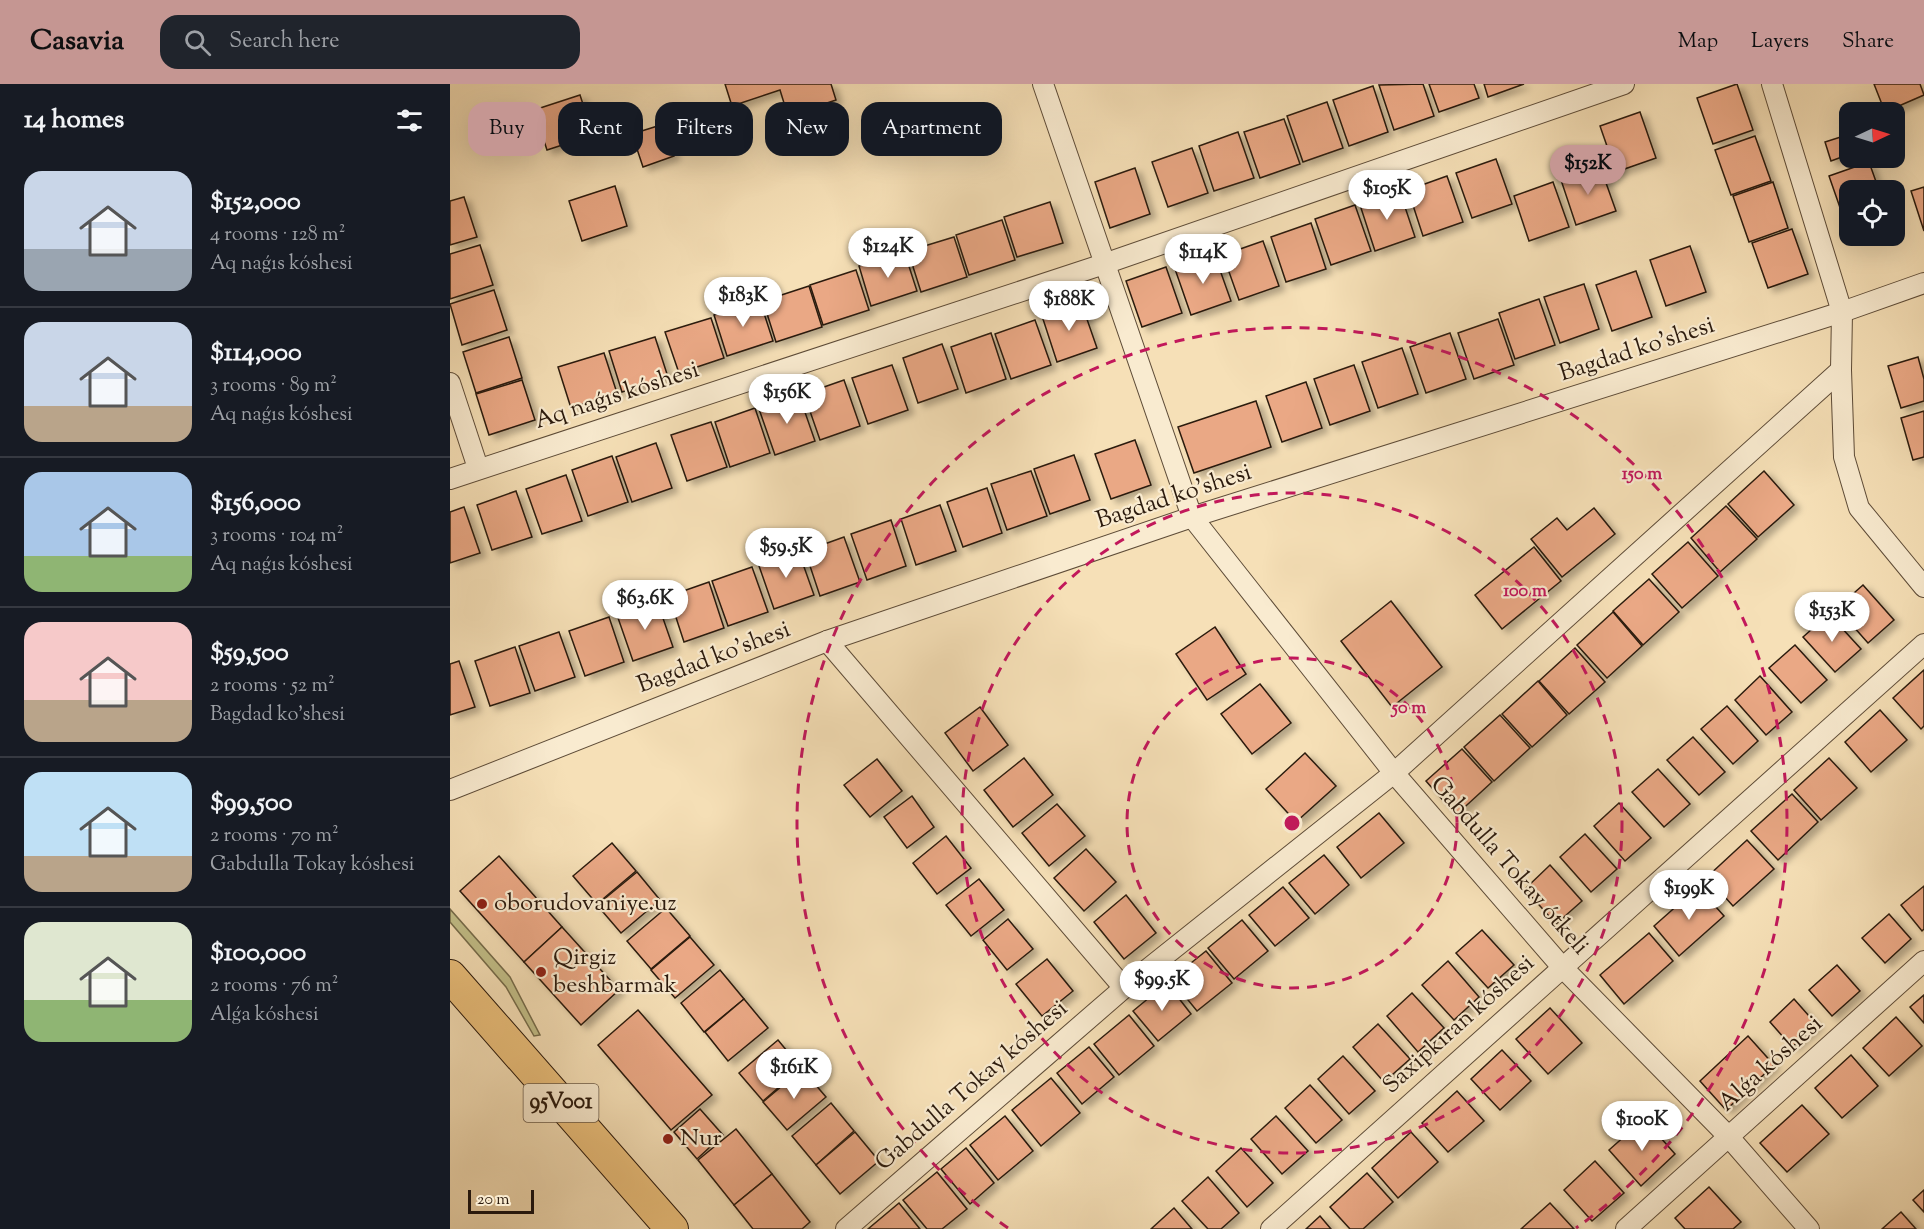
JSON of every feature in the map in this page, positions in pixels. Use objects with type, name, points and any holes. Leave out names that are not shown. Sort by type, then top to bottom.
[{"type":"main road","name":"95V001","points":[[450,976],[672,1229]]},
{"type":"street","name":"Ǵabdulla Tokay ótkeli","points":[[1043,84],[1192,517],[1394,773],[1562,967],[1728,1136],[1809,1229]]},
{"type":"street","name":"Aq naǵıs kóshesi","points":[[450,479],[1104,264],[1624,84]]},
{"type":"street","points":[[1772,84],[1842,312],[1844,457],[1859,508],[1924,587]]},
{"type":"street","name":"Bagdad ko'shesi","points":[[450,790],[827,641],[1192,517],[1842,312],[1924,283]]},
{"type":"street","name":"Ǵabdulla Tokay kóshesi","points":[[846,1229],[1124,988],[1394,773],[1841,370]]},
{"type":"street","points":[[450,382],[478,468]]},
{"type":"street","points":[[827,641],[1124,988]]},
{"type":"street","name":"Saxipkıran kóshesi","points":[[1271,1229],[1924,644]]},
{"type":"street","name":"Alǵa kóshesi","points":[[1626,1229],[1924,961]]},
{"type":"shaded area","points":[[450,909],[510,977],[540,1035],[534,1036],[506,987],[450,922]]},
{"type":"building","points":[[725,84],[831,84],[836,100],[784,102],[780,90],[744,102],[731,102]]},
{"type":"building","points":[[1423,84],[1434,116],[1394,130],[1379,85]]},
{"type":"building","points":[[1429,84],[1474,84],[1479,98],[1439,112]]},
{"type":"building","points":[[1484,84],[1524,84],[1488,97]]},
{"type":"building","points":[[1737,84],[1753,130],[1713,144],[1697,98]]},
{"type":"building","points":[[1874,84],[1920,84],[1924,95],[1905,103],[1881,102]]},
{"type":"building","points":[[1373,86],[1388,132],[1349,146],[1333,100]]},
{"type":"building","points":[[580,95],[582,102],[559,102]]},
{"type":"building","points":[[558,102],[558,146],[547,150],[546,147],[546,106]]},
{"type":"building","points":[[1327,102],[1343,148],[1303,162],[1287,116]]},
{"type":"building","points":[[1640,112],[1656,158],[1616,172],[1600,126]]},
{"type":"building","points":[[1284,119],[1300,164],[1260,178],[1244,132]]},
{"type":"building","points":[[655,127],[655,156],[674,156],[643,167],[639,156],[643,156],[643,131]]},
{"type":"building","points":[[1238,132],[1254,178],[1214,191],[1199,146]]},
{"type":"building","points":[[1755,136],[1771,181],[1731,195],[1715,150]]},
{"type":"building","points":[[1839,138],[1839,158],[1831,161],[1825,142]]},
{"type":"building","points":[[1192,148],[1208,193],[1168,207],[1152,162]]},
{"type":"building","points":[[1496,159],[1512,204],[1472,218],[1456,173]]},
{"type":"building","points":[[1600,166],[1616,211],[1576,225],[1561,180]]},
{"type":"building","points":[[1135,168],[1150,214],[1110,228],[1095,182]]},
{"type":"building","points":[[1852,168],[1871,168],[1875,180],[1839,180],[1839,205],[1829,176]]},
{"type":"building","points":[[1447,176],[1463,222],[1423,236],[1408,190]]},
{"type":"building","points":[[1553,182],[1569,227],[1529,241],[1514,196]]},
{"type":"building","points":[[1773,182],[1788,228],[1749,242],[1733,196]]},
{"type":"building","points":[[615,186],[627,226],[582,241],[569,201]]},
{"type":"building","points":[[1924,187],[1924,231],[1911,191]]},
{"type":"building","points":[[1400,192],[1415,237],[1375,251],[1360,205]]},
{"type":"building","points":[[464,197],[477,237],[450,245],[450,201]]},
{"type":"building","points":[[1050,202],[1063,243],[1017,257],[1004,217]]},
{"type":"building","points":[[1355,205],[1371,251],[1331,265],[1315,219]]},
{"type":"building","points":[[1002,220],[1015,260],[969,275],[956,235]]},
{"type":"building","points":[[1311,223],[1326,269],[1286,282],[1271,237]]},
{"type":"building","points":[[1792,229],[1808,274],[1768,288],[1752,243]]},
{"type":"building","points":[[954,237],[967,277],[921,292],[908,251]]},
{"type":"building","points":[[1263,241],[1279,286],[1239,300],[1223,255]]},
{"type":"building","points":[[480,245],[493,285],[450,299],[450,254]]},
{"type":"building","points":[[1690,246],[1706,292],[1666,306],[1650,260]]},
{"type":"building","points":[[904,251],[917,291],[871,306],[859,266]]},
{"type":"building","points":[[1215,256],[1231,301],[1191,315],[1175,269]]},
{"type":"building","points":[[1166,267],[1182,313],[1142,327],[1126,281]]},
{"type":"building","points":[[856,270],[869,310],[823,325],[810,285]]},
{"type":"building","points":[[1636,271],[1652,317],[1612,331],[1596,285]]},
{"type":"building","points":[[1584,284],[1599,329],[1560,343],[1544,297]]},
{"type":"building","points":[[809,286],[822,327],[776,342],[763,301]]},
{"type":"building","points":[[494,290],[507,330],[462,345],[450,304]]},
{"type":"building","points":[[1539,299],[1555,345],[1515,359],[1499,313]]},
{"type":"building","points":[[760,301],[773,341],[727,356],[714,315]]},
{"type":"building","points":[[1081,302],[1097,348],[1057,362],[1042,316]]},
{"type":"building","points":[[711,318],[724,358],[679,373],[665,332]]},
{"type":"building","points":[[1498,319],[1514,365],[1474,379],[1458,333]]},
{"type":"building","points":[[1035,320],[1051,365],[1011,379],[995,334]]},
{"type":"building","points":[[991,333],[1006,379],[966,393],[951,347]]},
{"type":"building","points":[[1450,333],[1466,379],[1426,393],[1410,347]]},
{"type":"building","points":[[509,337],[522,378],[476,393],[463,352]]},
{"type":"building","points":[[655,337],[668,377],[622,392],[609,351]]},
{"type":"building","points":[[942,344],[958,389],[918,403],[903,358]]},
{"type":"building","points":[[1402,348],[1418,394],[1378,408],[1362,362]]},
{"type":"building","points":[[604,353],[617,393],[571,408],[558,367]]},
{"type":"building","points":[[1918,357],[1924,379],[1924,401],[1901,408],[1888,366]]},
{"type":"building","points":[[892,365],[908,410],[868,424],[852,378]]},
{"type":"building","points":[[1354,365],[1370,411],[1330,425],[1314,379]]},
{"type":"building","points":[[522,380],[535,420],[489,435],[476,394]]},
{"type":"building","points":[[844,380],[860,426],[820,440],[804,394]]},
{"type":"building","points":[[1306,382],[1322,428],[1282,442],[1266,396]]},
{"type":"building","points":[[799,395],[815,441],[775,455],[759,409]]},
{"type":"building","points":[[1256,401],[1271,447],[1194,473],[1178,427]]},
{"type":"building","points":[[755,408],[770,453],[730,467],[715,422]]},
{"type":"building","points":[[1924,411],[1924,457],[1913,460],[1901,418]]},
{"type":"building","points":[[711,422],[727,467],[687,481],[671,435]]},
{"type":"building","points":[[1135,440],[1151,485],[1111,499],[1095,454]]},
{"type":"building","points":[[656,443],[672,488],[632,502],[616,457]]},
{"type":"building","points":[[1074,455],[1090,500],[1050,514],[1034,469]]},
{"type":"building","points":[[612,456],[628,502],[588,516],[572,470]]},
{"type":"building","points":[[1031,471],[1047,516],[1007,530],[991,484]]},
{"type":"building","points":[[1764,471],[1794,505],[1758,537],[1728,504]]},
{"type":"building","points":[[566,475],[582,521],[542,534],[526,489]]},
{"type":"building","points":[[987,488],[1002,533],[963,547],[947,502]]},
{"type":"building","points":[[516,491],[532,537],[492,550],[477,505]]},
{"type":"building","points":[[940,505],[956,551],[916,565],[901,519]]},
{"type":"building","points":[[1726,506],[1757,539],[1720,572],[1691,538]]},
{"type":"building","points":[[464,507],[480,553],[450,563],[450,512]]},
{"type":"building","points":[[1594,508],[1615,534],[1562,577],[1531,539],[1557,518],[1567,530]]},
{"type":"building","points":[[891,520],[906,566],[867,580],[851,534]]},
{"type":"building","points":[[844,537],[860,582],[820,596],[805,551]]},
{"type":"building","points":[[1688,542],[1718,576],[1682,608],[1652,574]]},
{"type":"building","points":[[1534,547],[1561,581],[1502,629],[1475,595]]},
{"type":"building","points":[[798,550],[814,595],[774,609],[758,563]]},
{"type":"building","points":[[752,567],[768,612],[728,626],[712,581]]},
{"type":"building","points":[[1649,579],[1679,612],[1643,645],[1613,611]]},
{"type":"building","points":[[709,582],[724,628],[684,642],[669,596]]},
{"type":"building","points":[[1863,585],[1894,620],[1868,643],[1837,608]]},
{"type":"building","points":[[657,601],[673,647],[633,661],[617,615]]},
{"type":"building","points":[[1391,601],[1442,667],[1392,707],[1341,641]]},
{"type":"building","points":[[1613,612],[1642,646],[1607,678],[1577,645]]},
{"type":"building","points":[[1829,614],[1861,649],[1835,672],[1803,637]]},
{"type":"building","points":[[609,617],[624,662],[585,676],[569,631]]},
{"type":"building","points":[[1215,627],[1246,674],[1207,700],[1176,654]]},
{"type":"building","points":[[559,632],[575,677],[535,691],[519,646]]},
{"type":"building","points":[[1795,645],[1827,680],[1801,703],[1769,668]]},
{"type":"building","points":[[515,647],[530,693],[490,706],[475,661]]},
{"type":"building","points":[[1575,648],[1605,682],[1569,714],[1539,681]]},
{"type":"building","points":[[459,661],[475,707],[450,715],[450,664]]},
{"type":"building","points":[[1924,670],[1924,726],[1921,729],[1893,698]]},
{"type":"building","points":[[1760,676],[1792,712],[1766,735],[1735,700]]},
{"type":"building","points":[[1538,681],[1567,715],[1532,747],[1502,714]]},
{"type":"building","points":[[1260,684],[1291,723],[1252,754],[1221,714]]},
{"type":"building","points":[[1727,706],[1758,741],[1733,764],[1701,729]]},
{"type":"building","points":[[980,707],[1008,745],[973,771],[945,733]]},
{"type":"building","points":[[1880,710],[1907,740],[1871,772],[1845,742]]},
{"type":"building","points":[[1500,715],[1530,748],[1494,781],[1464,747]]},
{"type":"building","points":[[1693,737],[1725,772],[1699,795],[1667,760]]},
{"type":"building","points":[[1462,749],[1492,782],[1456,815],[1426,781]]},
{"type":"building","points":[[1305,753],[1336,786],[1296,822],[1266,789]]},
{"type":"building","points":[[1024,758],[1053,795],[1013,827],[984,790]]},
{"type":"building","points":[[1829,758],[1857,788],[1821,820],[1794,790]]},
{"type":"building","points":[[877,759],[902,791],[870,817],[844,785]]},
{"type":"building","points":[[1658,769],[1690,804],[1664,827],[1632,792]]},
{"type":"building","points":[[1792,794],[1818,822],[1778,860],[1751,831]]},
{"type":"building","points":[[912,796],[934,827],[907,848],[884,817]]},
{"type":"building","points":[[1619,803],[1651,838],[1625,861],[1594,826]]},
{"type":"building","points":[[1057,804],[1085,836],[1049,866],[1022,833]]},
{"type":"building","points":[[1379,813],[1404,843],[1361,878],[1337,847]]},
{"type":"building","points":[[1585,834],[1617,869],[1591,892],[1560,857]]},
{"type":"building","points":[[946,836],[971,868],[937,894],[913,863]]},
{"type":"building","points":[[1747,840],[1774,869],[1733,906],[1707,877]]},
{"type":"building","points":[[612,843],[636,871],[597,904],[573,876]]},
{"type":"building","points":[[1086,849],[1116,882],[1084,911],[1054,878]]},
{"type":"building","points":[[1324,855],[1349,885],[1315,914],[1289,883]]},
{"type":"building","points":[[499,856],[562,927],[524,962],[460,891]]},
{"type":"building","points":[[1550,865],[1582,901],[1556,924],[1525,889]]},
{"type":"building","points":[[637,872],[660,900],[621,933],[597,905]]},
{"type":"building","points":[[979,879],[1004,910],[971,936],[946,905]]},
{"type":"building","points":[[1924,886],[1924,929],[1922,931],[1901,905]]},
{"type":"building","points":[[1283,887],[1309,918],[1275,946],[1249,915]]},
{"type":"building","points":[[1698,887],[1724,916],[1679,956],[1654,926]]},
{"type":"building","points":[[1126,895],[1156,933],[1124,959],[1094,922]]},
{"type":"building","points":[[666,908],[690,936],[651,969],[627,941]]},
{"type":"building","points":[[1889,914],[1911,939],[1885,963],[1862,938]]},
{"type":"building","points":[[1008,919],[1033,949],[1007,970],[983,940]]},
{"type":"building","points":[[1242,920],[1268,951],[1234,979],[1208,948]]},
{"type":"building","points":[[562,927],[619,990],[581,1025],[524,962]]},
{"type":"building","points":[[1482,930],[1514,965],[1488,988],[1456,953]]},
{"type":"building","points":[[1649,933],[1673,961],[1624,1004],[1600,975]]},
{"type":"building","points":[[690,937],[714,965],[675,998],[651,970]]},
{"type":"building","points":[[1206,951],[1232,983],[1197,1011],[1171,979]]},
{"type":"building","points":[[1047,959],[1073,991],[1042,1016],[1016,984]]},
{"type":"building","points":[[1448,961],[1479,997],[1454,1020],[1422,985]]},
{"type":"building","points":[[1837,965],[1860,991],[1832,1016],[1809,990]]},
{"type":"building","points":[[720,970],[744,999],[704,1032],[681,1003]]},
{"type":"building","points":[[1167,983],[1191,1014],[1158,1041],[1133,1011]]},
{"type":"building","points":[[1412,993],[1444,1028],[1418,1052],[1387,1016]]},
{"type":"building","points":[[1924,995],[1924,1023],[1910,1007]]},
{"type":"building","points":[[744,999],[768,1028],[728,1061],[705,1032]]},
{"type":"building","points":[[1794,999],[1817,1025],[1792,1047],[1770,1022]]},
{"type":"building","points":[[1550,1008],[1582,1043],[1548,1074],[1516,1039]]},
{"type":"building","points":[[638,1010],[712,1095],[671,1130],[598,1045]]},
{"type":"building","points":[[1129,1015],[1154,1046],[1119,1075],[1094,1044]]},
{"type":"building","points":[[1896,1017],[1922,1046],[1889,1076],[1863,1048]]},
{"type":"building","points":[[1378,1024],[1410,1059],[1384,1082],[1353,1047]]},
{"type":"building","points":[[1748,1036],[1774,1065],[1726,1110],[1700,1081]]},
{"type":"building","points":[[778,1040],[801,1068],[763,1101],[739,1073]]},
{"type":"building","points":[[1089,1047],[1114,1077],[1082,1104],[1057,1073]]},
{"type":"building","points":[[1502,1050],[1531,1081],[1500,1110],[1471,1079]]},
{"type":"building","points":[[1851,1055],[1878,1086],[1842,1118],[1815,1088]]},
{"type":"building","points":[[1343,1056],[1375,1091],[1349,1114],[1318,1079]]},
{"type":"building","points":[[802,1069],[826,1097],[787,1130],[763,1102]]},
{"type":"building","points":[[1051,1078],[1080,1113],[1041,1146],[1012,1110]]},
{"type":"building","points":[[1310,1085],[1342,1120],[1316,1143],[1285,1108]]},
{"type":"building","points":[[1457,1091],[1484,1121],[1448,1152],[1422,1123]]},
{"type":"building","points":[[831,1103],[854,1131],[816,1165],[792,1136]]},
{"type":"building","points":[[1802,1105],[1829,1134],[1787,1172],[1760,1143]]},
{"type":"building","points":[[700,1109],[723,1135],[697,1159],[674,1132]]},
{"type":"building","points":[[1005,1116],[1033,1151],[998,1180],[970,1145]]},
{"type":"building","points":[[1276,1116],[1308,1151],[1282,1174],[1251,1139]]},
{"type":"building","points":[[1644,1119],[1675,1154],[1641,1186],[1609,1150]]},
{"type":"building","points":[[736,1129],[772,1174],[734,1205],[698,1160]]},
{"type":"building","points":[[855,1132],[879,1161],[840,1194],[816,1165]]},
{"type":"building","points":[[1411,1132],[1438,1162],[1398,1198],[1372,1168]]},
{"type":"building","points":[[966,1148],[994,1183],[970,1204],[941,1169]]},
{"type":"building","points":[[1241,1148],[1273,1183],[1247,1207],[1216,1171]]},
{"type":"building","points":[[1595,1161],[1624,1193],[1592,1221],[1564,1190]]},
{"type":"building","points":[[937,1172],[967,1209],[942,1229],[927,1229],[903,1200]]},
{"type":"building","points":[[1367,1173],[1393,1202],[1363,1229],[1350,1229],[1330,1207]]},
{"type":"building","points":[[772,1174],[810,1222],[802,1229],[753,1229],[734,1205]]},
{"type":"building","points":[[1208,1177],[1239,1213],[1221,1229],[1208,1229],[1182,1201]]},
{"type":"building","points":[[1709,1187],[1741,1222],[1733,1229],[1685,1229],[1675,1218]]},
{"type":"building","points":[[1924,1190],[1924,1212],[1913,1200]]},
{"type":"building","points":[[899,1203],[920,1229],[868,1229]]},
{"type":"building","points":[[1550,1203],[1574,1229],[1521,1229]]},
{"type":"building","points":[[1174,1208],[1192,1229],[1151,1229]]},
{"type":"building","points":[[1901,1212],[1916,1229],[1882,1229]]},
{"type":"building","points":[[1320,1216],[1331,1229],[1306,1229]]},
{"type":"place","name":"oborudovaniye.uz","points":[[482,904]]},
{"type":"place","name":"Qirgiz beshbarmak","points":[[541,972]]},
{"type":"place","name":"Nur","points":[[668,1139]]}]
